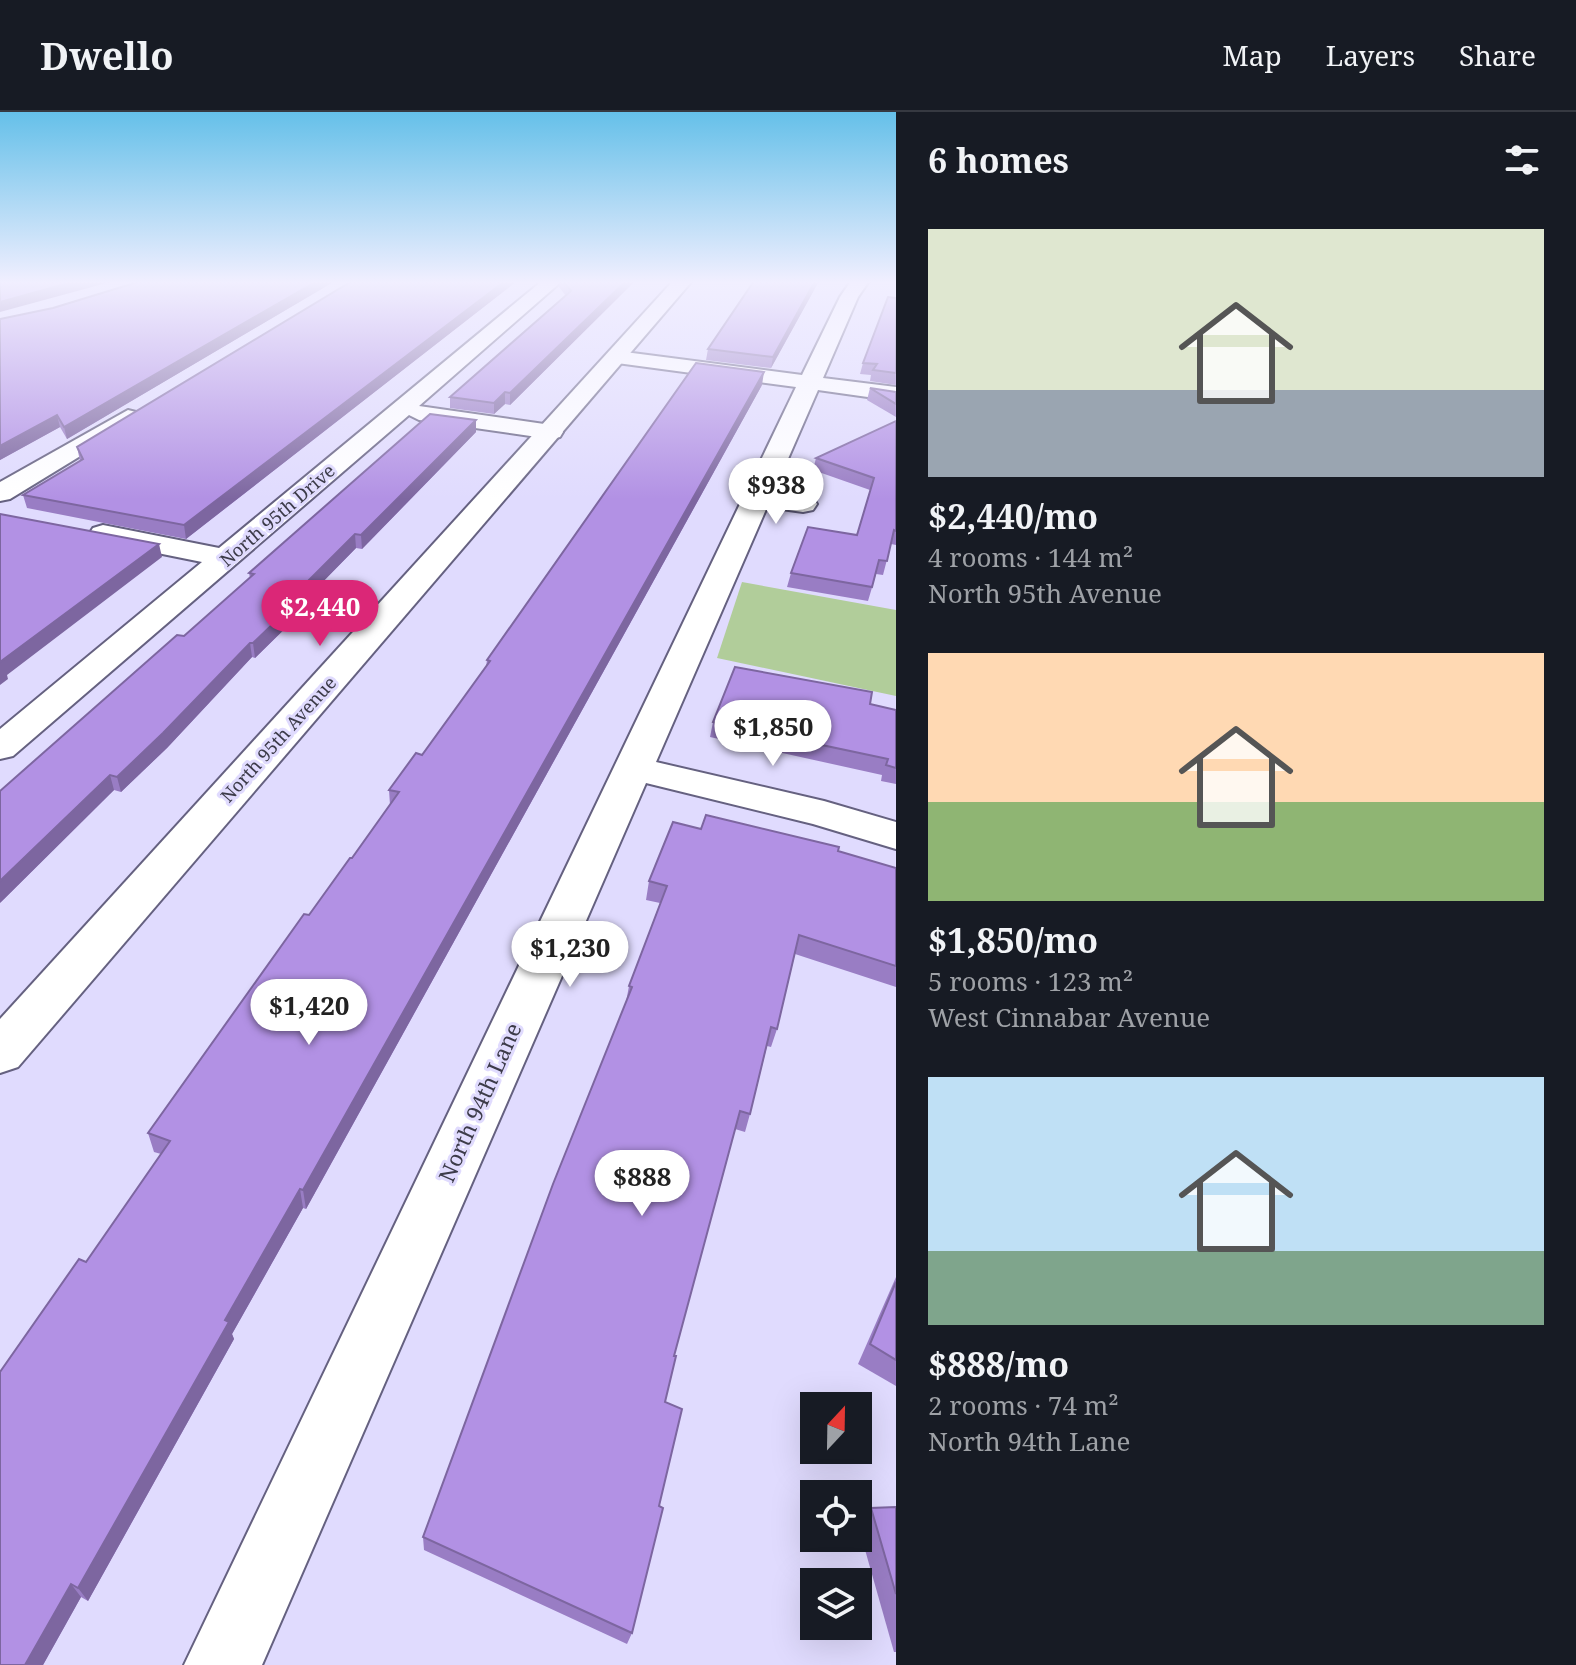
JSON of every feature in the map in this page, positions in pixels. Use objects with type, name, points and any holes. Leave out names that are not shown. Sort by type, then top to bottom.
[{"type":"street","name":"North 95th Drive","points":[[0,748],[467,353]]},
{"type":"street","name":"North 95th Avenue","points":[[0,1053],[620,353]]},
{"type":"street","name":"North 94th Lane","points":[[223,1665],[631,768],[827,353]]},
{"type":"street","points":[[617,357],[896,394]]},
{"type":"street","points":[[5,508],[150,404]]},
{"type":"street","points":[[398,411],[551,432]]},
{"type":"street","points":[[757,497],[803,504]]},
{"type":"street","points":[[74,529],[226,558]]},
{"type":"street","points":[[631,768],[824,814],[896,836]]},
{"type":"green space","points":[[742,582],[896,610],[896,696],[717,658]]},
{"type":"building","points":[[0,353],[191,353],[64,427],[57,415],[0,446]]},
{"type":"building","points":[[232,353],[410,353],[184,525],[23,495],[83,459],[77,447]]},
{"type":"building","points":[[500,353],[551,353],[510,393],[505,392],[494,403],[450,397]]},
{"type":"building","points":[[744,353],[775,353],[773,357]]},
{"type":"building","points":[[867,353],[896,353],[896,373],[873,370],[877,364],[863,363]]},
{"type":"building","points":[[696,363],[764,372],[303,1190],[300,1189],[225,1320],[229,1322],[78,1588],[71,1584],[25,1665],[0,1665],[0,1372],[79,1259],[86,1262],[170,1141],[148,1133],[304,914],[309,915],[399,792],[389,790],[416,753],[422,755],[490,661],[487,660]]},
{"type":"building","points":[[870,388],[896,392],[896,404]]},
{"type":"building","points":[[430,414],[476,420],[361,535],[355,534],[299,590],[306,592],[250,643],[163,733],[117,777],[110,775],[0,881],[0,791],[177,635],[184,636],[254,574],[249,573]]},
{"type":"building","points":[[896,421],[896,531],[887,561],[879,560],[872,587],[791,573],[808,527],[857,535],[874,478],[816,458]]},
{"type":"building","points":[[0,514],[159,544],[0,662]]},
{"type":"building","points":[[735,667],[872,692],[870,704],[896,710],[896,768],[886,765],[888,759],[713,722]]},
{"type":"building","points":[[706,815],[839,847],[838,851],[896,868],[896,966],[799,935],[777,1029],[771,1027],[750,1114],[740,1111],[674,1356],[665,1402],[682,1409],[659,1506],[663,1508],[632,1633],[423,1537],[553,1184],[632,987],[629,986],[667,886],[649,881],[673,822],[701,829]]},
{"type":"building","points":[[896,1282],[896,1360],[870,1344]]},
{"type":"building","points":[[896,1507],[896,1594],[872,1511],[872,1508]]}]
